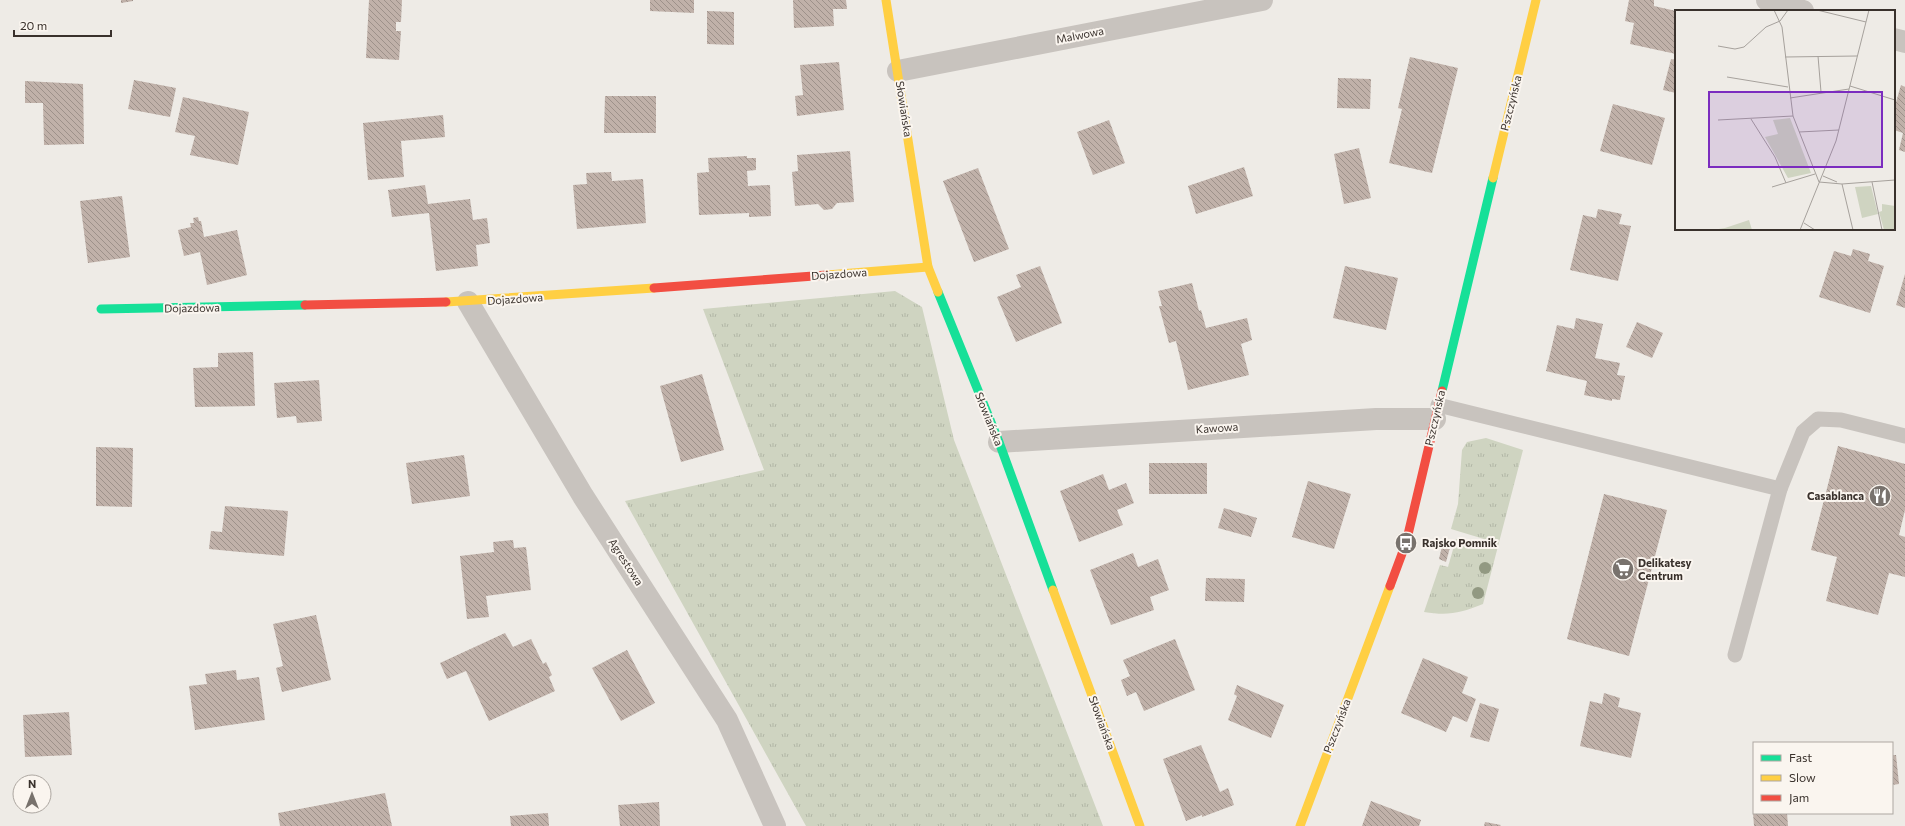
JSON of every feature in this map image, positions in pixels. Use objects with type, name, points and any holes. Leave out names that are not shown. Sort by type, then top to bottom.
[{"type":"street","name":"Słowiańska","points":[[886,0],[928,267],[999,442],[1140,826]]},
{"type":"street","name":"Malwowa","points":[[898,71],[1236,2],[1262,0]]},
{"type":"street","name":"Pszczyńska","points":[[1300,826],[1406,543],[1436,412],[1536,0]]},
{"type":"street","points":[[1767,0],[1800,10]]},
{"type":"street","points":[[1895,39],[1905,42]]},
{"type":"street","name":"Dojazdowa","points":[[101,310],[468,302],[928,267]]},
{"type":"street","name":"Agrestowa","points":[[468,302],[583,496],[727,720],[775,826]]},
{"type":"street","name":"Kawowa","points":[[999,442],[1368,419],[1436,412]]},
{"type":"lane","points":[[1436,412],[1780,489]]},
{"type":"lane","points":[[1735,654],[1780,489],[1803,432],[1818,419],[1841,420],[1905,436]]},
{"type":"green space","points":[[895,291],[922,307],[954,440],[1103,826],[806,826],[625,501],[764,470],[703,309]]},
{"type":"green space","points":[[1486,438],[1523,450],[1483,604],[1468,610],[1448,614],[1424,612],[1440,565],[1448,567],[1456,539],[1482,547],[1484,539],[1451,529],[1458,504],[1462,450],[1467,442]]},
{"type":"building","points":[[121,0],[133,0],[133,1],[121,3]]},
{"type":"building","points":[[369,0],[402,0],[401,22],[396,22],[396,31],[401,31],[399,60],[366,58]]},
{"type":"building","points":[[650,0],[694,0],[694,13],[650,11]]},
{"type":"building","points":[[793,0],[846,0],[847,9],[833,9],[834,26],[794,28]]},
{"type":"building","points":[[1629,0],[1654,0],[1654,6],[1675,11],[1675,54],[1630,44],[1634,23],[1625,21]]},
{"type":"building","points":[[707,11],[734,12],[734,45],[707,44]]},
{"type":"building","points":[[1410,57],[1458,68],[1432,173],[1389,163],[1402,109],[1398,108]]},
{"type":"building","points":[[1671,59],[1675,60],[1675,93],[1663,90]]},
{"type":"building","points":[[839,62],[844,110],[797,116],[795,96],[803,95],[800,65]]},
{"type":"building","points":[[1338,78],[1371,79],[1370,109],[1337,108]]},
{"type":"building","points":[[134,80],[176,88],[170,117],[128,109]]},
{"type":"building","points":[[25,81],[83,84],[84,144],[44,145],[43,103],[25,103]]},
{"type":"building","points":[[1901,85],[1905,87],[1905,152],[1899,150],[1903,133],[1895,130],[1895,106]]},
{"type":"building","points":[[605,96],[656,96],[656,133],[604,133]]},
{"type":"building","points":[[183,97],[249,112],[238,165],[190,155],[195,136],[175,132]]},
{"type":"building","points":[[1613,104],[1665,118],[1652,165],[1600,151]]},
{"type":"building","points":[[443,115],[445,137],[401,141],[404,177],[368,180],[363,123]]},
{"type":"building","points":[[1109,120],[1125,163],[1093,175],[1077,132]]},
{"type":"building","points":[[1359,148],[1371,198],[1344,204],[1334,154]]},
{"type":"building","points":[[850,151],[854,202],[837,203],[832,209],[824,210],[818,204],[795,206],[792,172],[798,171],[797,155]]},
{"type":"building","points":[[747,156],[747,158],[756,158],[756,170],[747,171],[748,186],[770,185],[771,216],[749,217],[749,213],[699,215],[697,173],[709,172],[708,158]]},
{"type":"building","points":[[1244,167],[1253,196],[1196,214],[1188,186]]},
{"type":"building","points":[[978,168],[1009,249],[974,262],[943,181]]},
{"type":"building","points":[[611,172],[612,181],[643,179],[646,223],[577,229],[573,185],[587,184],[586,173]]},
{"type":"building","points":[[425,185],[428,204],[470,199],[473,220],[487,218],[490,243],[476,245],[478,266],[436,271],[429,213],[392,217],[388,190]]},
{"type":"building","points":[[122,196],[130,257],[88,263],[80,201]]},
{"type":"building","points":[[1598,209],[1622,214],[1619,224],[1631,226],[1618,281],[1570,270],[1583,215],[1596,218]]},
{"type":"building","points":[[198,217],[199,221],[201,221],[204,237],[237,230],[247,275],[207,285],[200,252],[184,256],[178,230],[191,227],[190,223],[194,223],[193,218]]},
{"type":"building","points":[[1853,249],[1870,254],[1868,261],[1884,266],[1870,313],[1819,297],[1834,251],[1851,256]]},
{"type":"building","points":[[1040,266],[1062,323],[1016,342],[997,297],[1021,287],[1016,275]]},
{"type":"building","points":[[1345,266],[1398,278],[1386,330],[1333,318]]},
{"type":"building","points":[[1905,274],[1905,308],[1896,305]]},
{"type":"building","points":[[1192,283],[1199,311],[1201,310],[1206,328],[1247,318],[1252,340],[1241,344],[1249,375],[1188,390],[1176,341],[1169,343],[1159,306],[1162,306],[1158,291]]},
{"type":"building","points":[[1576,318],[1603,324],[1595,358],[1620,363],[1617,375],[1625,376],[1620,400],[1612,399],[1612,401],[1584,395],[1587,381],[1546,371],[1557,325],[1574,329]]},
{"type":"building","points":[[1637,322],[1663,333],[1652,358],[1626,347]]},
{"type":"building","points":[[253,352],[255,406],[195,407],[193,368],[218,367],[218,353]]},
{"type":"building","points":[[702,374],[724,450],[681,462],[660,386]]},
{"type":"building","points":[[319,380],[322,421],[297,423],[296,416],[277,418],[274,383]]},
{"type":"building","points":[[1838,446],[1905,464],[1905,510],[1899,535],[1905,537],[1905,577],[1889,573],[1878,615],[1826,601],[1837,557],[1811,550]]},
{"type":"building","points":[[96,447],[133,448],[132,507],[96,506]]},
{"type":"building","points":[[464,455],[470,496],[412,504],[406,463]]},
{"type":"building","points":[[1149,463],[1207,463],[1207,494],[1149,494]]},
{"type":"building","points":[[1103,474],[1109,490],[1126,483],[1134,503],[1117,510],[1123,525],[1079,542],[1060,491]]},
{"type":"building","points":[[1308,481],[1351,494],[1334,549],[1292,537]]},
{"type":"building","points":[[1604,494],[1667,510],[1629,656],[1567,639]]},
{"type":"building","points":[[225,506],[288,511],[284,556],[209,549],[211,531],[222,532]]},
{"type":"building","points":[[1224,508],[1257,518],[1251,537],[1218,528]]},
{"type":"building","points":[[513,540],[514,548],[526,547],[531,590],[486,596],[489,617],[467,619],[460,556],[494,552],[493,542]]},
{"type":"building","points":[[1443,542],[1451,544],[1446,562],[1439,559]]},
{"type":"building","points":[[1133,553],[1138,567],[1158,559],[1169,590],[1150,597],[1154,610],[1111,625],[1090,570]]},
{"type":"building","points":[[1206,578],[1245,579],[1244,602],[1205,601]]},
{"type":"building","points":[[316,615],[331,680],[282,692],[276,668],[283,666],[273,624]]},
{"type":"building","points":[[505,633],[513,647],[531,639],[543,664],[546,662],[552,675],[549,677],[555,691],[489,721],[466,671],[447,679],[440,663]]},
{"type":"building","points":[[1175,639],[1195,690],[1144,711],[1136,692],[1127,696],[1121,680],[1130,676],[1123,660]]},
{"type":"building","points":[[627,650],[655,703],[621,721],[592,668]]},
{"type":"building","points":[[1423,658],[1468,677],[1462,693],[1476,699],[1467,722],[1453,716],[1446,732],[1401,713]]},
{"type":"building","points":[[236,670],[237,680],[259,677],[265,720],[195,730],[189,686],[207,684],[205,674]]},
{"type":"building","points":[[1237,685],[1284,705],[1271,738],[1228,720],[1237,696],[1234,694]]},
{"type":"building","points":[[1604,693],[1620,698],[1618,707],[1641,713],[1631,758],[1580,746],[1590,701],[1602,704]]},
{"type":"building","points":[[1480,703],[1499,709],[1489,742],[1470,737]]},
{"type":"building","points":[[69,712],[72,755],[25,757],[23,715]]},
{"type":"building","points":[[1201,745],[1220,792],[1228,788],[1234,805],[1202,817],[1202,815],[1186,821],[1163,759]]},
{"type":"building","points":[[1893,755],[1896,755],[1899,784],[1893,785]]},
{"type":"building","points":[[385,793],[392,826],[280,826],[278,813]]},
{"type":"building","points":[[1371,801],[1421,820],[1419,826],[1362,826]]},
{"type":"building","points":[[659,802],[660,826],[620,826],[618,805]]},
{"type":"building","points":[[548,813],[549,826],[511,826],[510,816]]},
{"type":"building","points":[[1753,814],[1787,814],[1788,826],[1754,826]]},
{"type":"building","points":[[1485,822],[1501,825],[1484,826]]},
{"type":"traffic: fast","points":[[1442,391],[1493,178]]},
{"type":"traffic: fast","points":[[938,292],[999,442],[1053,590]]},
{"type":"traffic: fast","points":[[101,309],[305,305]]},
{"type":"traffic: slow","points":[[886,0],[928,267],[938,292]]},
{"type":"traffic: slow","points":[[1493,178],[1536,0]]},
{"type":"traffic: slow","points":[[827,275],[928,267]]},
{"type":"traffic: slow","points":[[446,302],[654,288]]},
{"type":"traffic: slow","points":[[1300,826],[1390,586]]},
{"type":"traffic: slow","points":[[1053,590],[1140,826]]},
{"type":"traffic: jam","points":[[654,288],[827,275]]},
{"type":"traffic: jam","points":[[305,305],[446,302]]},
{"type":"traffic: jam","points":[[1390,586],[1406,543],[1442,391]]},
{"type":"place","name":"Casablanca","points":[[1880,496]]},
{"type":"place","name":"Rajsko Pomnik","points":[[1406,543]]},
{"type":"place","name":"Delikatesy Centrum","points":[[1623,569]]}]
